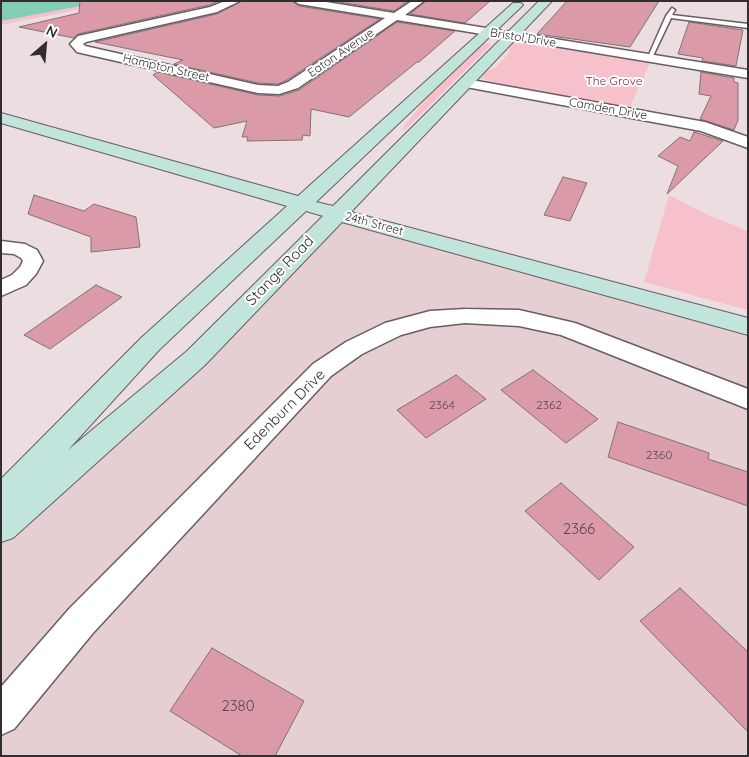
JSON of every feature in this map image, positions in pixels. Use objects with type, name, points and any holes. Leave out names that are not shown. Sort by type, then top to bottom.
[{"type":"main road","points":[[1,501],[150,344],[521,1]]},
{"type":"main road","name":"Stange Road","points":[[1,527],[196,358],[546,1]]},
{"type":"main road","name":"24th Street","points":[[2,118],[336,214],[748,327]]},
{"type":"street","name":"Hampton Street","points":[[235,1],[213,10],[82,39],[76,44],[81,49],[258,89]]},
{"type":"street","name":"Bristol Drive","points":[[299,1],[748,74]]},
{"type":"street","name":"Eaton Avenue","points":[[258,89],[278,90],[293,86],[419,1]]},
{"type":"street","name":"Camden Drive","points":[[466,83],[705,127],[747,141]]},
{"type":"street","points":[[1,247],[18,248],[30,254],[33,261],[29,270],[19,280],[1,289]]},
{"type":"street","name":"Edenburn Drive","points":[[1,716],[81,622],[322,370],[354,348],[393,329],[430,319],[456,317],[519,318],[567,329],[748,399]]},
{"type":"lane","points":[[649,58],[670,13],[748,26]]},
{"type":"shaded area","points":[[1,1],[106,1],[1,21]]},
{"type":"shaded area","points":[[337,214],[748,327],[748,756],[1,756],[1,527]]},
{"type":"green space","points":[[1,1],[121,1],[1,25]]},
{"type":"green space","points":[[482,42],[492,44],[405,130],[402,129],[432,91]]},
{"type":"green space","name":"The Grove","points":[[520,42],[651,61],[629,109],[495,84],[481,78],[484,73],[496,67],[509,53],[510,45]]},
{"type":"green space","points":[[669,195],[706,214],[748,231],[748,310],[644,282]]},
{"type":"building","points":[[80,1],[219,1],[209,5],[78,34],[74,38],[19,27],[79,13]]},
{"type":"building","points":[[242,1],[292,1],[299,6],[380,19],[278,84],[258,83],[174,64],[183,60],[95,42],[217,14]]},
{"type":"building","points":[[333,1],[408,1],[394,11]]},
{"type":"building","points":[[426,1],[490,1],[465,23],[410,14]]},
{"type":"building","points":[[567,1],[659,1],[630,47],[537,34]]},
{"type":"building","points":[[397,22],[455,31],[349,117],[311,109],[310,136],[303,135],[302,140],[247,141],[248,137],[242,137],[247,121],[214,128],[153,75],[158,72],[258,95],[280,96],[299,90]]},
{"type":"building","points":[[689,22],[743,30],[736,66],[702,61],[703,58],[678,54]]},
{"type":"building","points":[[701,72],[734,78],[734,82],[738,83],[738,120],[734,130],[700,119],[711,96],[699,94]]},
{"type":"building","points":[[694,132],[723,141],[667,194],[678,166],[658,156],[680,137],[690,141]]},
{"type":"building","points":[[563,177],[587,183],[570,221],[544,215]]},
{"type":"building","points":[[34,195],[84,211],[94,204],[136,217],[140,247],[91,252],[91,237],[28,214]]},
{"type":"building","points":[[96,285],[122,297],[50,349],[24,335]]},
{"type":"building","points":[[533,370],[598,419],[566,443],[501,390]]},
{"type":"building","points":[[456,375],[486,399],[426,438],[397,410]]},
{"type":"building","points":[[618,422],[709,453],[708,459],[748,472],[748,506],[608,457]]},
{"type":"building","points":[[561,483],[634,547],[599,580],[525,511]]},
{"type":"building","points":[[680,588],[748,652],[748,732],[640,621]]},
{"type":"building","points":[[212,648],[304,701],[275,756],[242,756],[170,711]]}]
